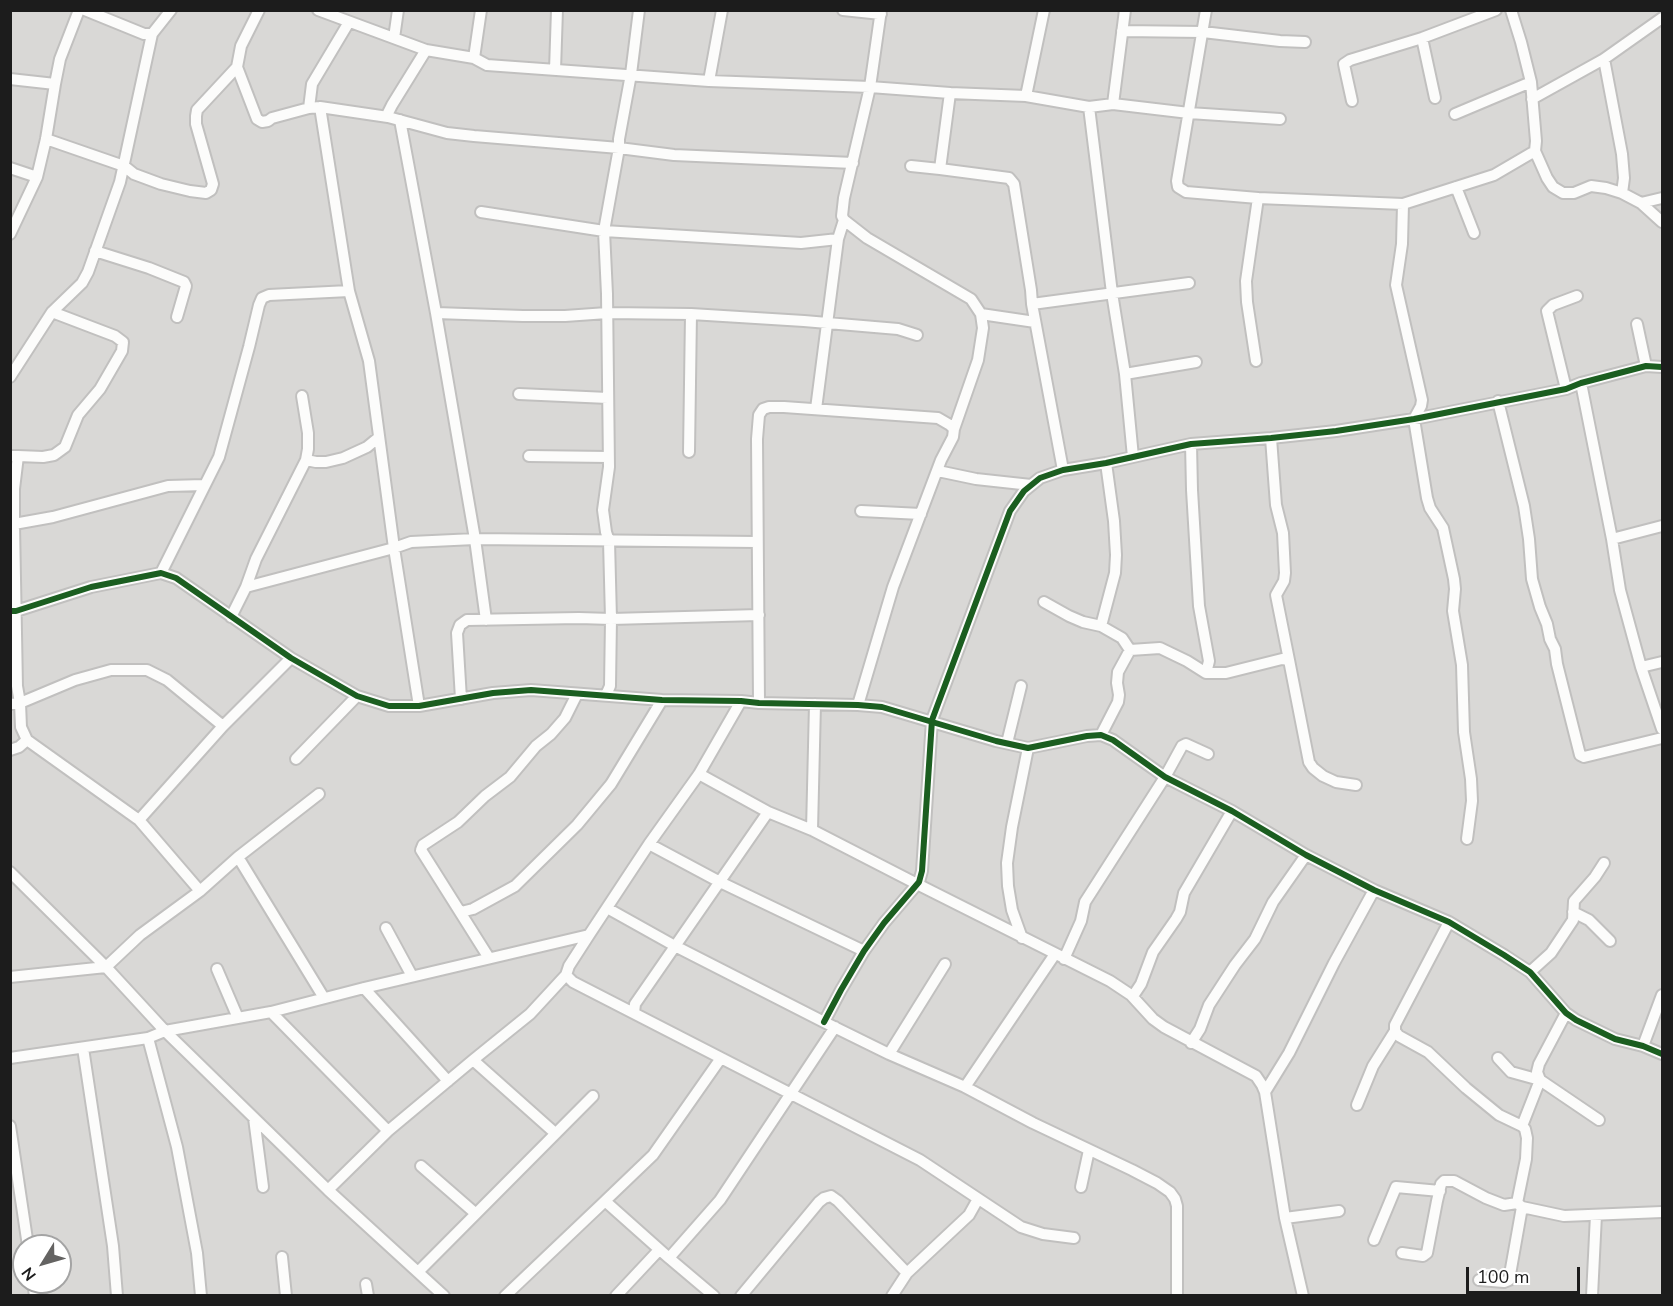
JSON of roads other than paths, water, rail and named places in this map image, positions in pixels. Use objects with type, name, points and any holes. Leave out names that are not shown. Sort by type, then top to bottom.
[{"type":"street","points":[[10,234],[37,177],[60,59],[79,10]]},
{"type":"street","points":[[85,10],[144,34],[152,34]]},
{"type":"street","points":[[10,377],[52,312],[82,283],[124,166],[152,34],[171,10]]},
{"type":"street","points":[[259,10],[241,46],[237,67],[257,119],[262,122],[315,107],[388,117],[447,133],[674,155],[853,163]]},
{"type":"street","points":[[318,10],[426,50],[474,58],[487,65],[709,81],[1026,96],[1089,107],[1113,104],[1189,113],[1280,118]]},
{"type":"street","points":[[394,38],[398,10]]},
{"type":"street","points":[[474,58],[481,10]]},
{"type":"street","points":[[555,70],[557,10]]},
{"type":"street","points":[[606,695],[610,686],[611,619],[609,541],[603,510],[609,467],[608,294],[604,231],[631,74],[639,10]]},
{"type":"street","points":[[709,81],[722,10]]},
{"type":"street","points":[[843,10],[881,12],[870,87],[844,198],[842,216],[848,224],[876,244],[971,299],[981,314],[983,328],[978,360],[953,437],[941,460],[893,587],[858,705]]},
{"type":"street","points":[[1026,96],[1044,10]]},
{"type":"street","points":[[1113,104],[1125,10]]},
{"type":"street","points":[[1206,10],[1177,181],[1178,187],[1186,192],[1258,198],[1403,204],[1494,175],[1535,151]]},
{"type":"street","points":[[1352,101],[1344,64],[1358,57],[1422,38],[1496,10]]},
{"type":"street","points":[[1511,10],[1531,82],[1535,151],[1553,187],[1563,193],[1574,193],[1591,186],[1622,193],[1641,203],[1662,222]]},
{"type":"street","points":[[1533,99],[1604,59],[1662,18]]},
{"type":"street","points":[[349,22],[312,84],[348,291],[369,361],[378,422],[378,438],[419,706]]},
{"type":"street","points":[[1122,31],[1203,32],[1305,42]]},
{"type":"street","points":[[1422,38],[1435,98]]},
{"type":"street","points":[[388,117],[392,105],[426,50]]},
{"type":"street","points":[[1604,59],[1622,154],[1624,178],[1622,193]]},
{"type":"street","points":[[46,139],[124,166],[134,174],[161,184],[206,193],[211,190],[213,184],[196,124],[197,110],[237,67]]},
{"type":"street","points":[[10,79],[55,84]]},
{"type":"street","points":[[1455,114],[1531,82]]},
{"type":"street","points":[[940,169],[950,93]]},
{"type":"street","points":[[1089,107],[1112,293],[1125,374],[1133,457]]},
{"type":"street","points":[[400,120],[475,539],[486,620]]},
{"type":"street","points":[[911,166],[1012,180],[1035,322],[1063,470]]},
{"type":"street","points":[[10,168],[37,177]]},
{"type":"street","points":[[1456,187],[1474,233]]},
{"type":"street","points":[[1256,361],[1246,302],[1246,281],[1258,198]]},
{"type":"street","points":[[1641,203],[1662,198]]},
{"type":"street","points":[[1403,204],[1402,244],[1396,285],[1422,400],[1414,418],[1430,508],[1443,528],[1454,579],[1453,611],[1462,665],[1464,732],[1471,779],[1472,801],[1467,840]]},
{"type":"street","points":[[481,212],[604,231],[801,243],[838,239]]},
{"type":"street","points":[[816,409],[838,239],[844,220]]},
{"type":"street","points":[[95,251],[184,282],[186,286],[177,317]]},
{"type":"street","points":[[1032,304],[1189,283]]},
{"type":"street","points":[[161,573],[219,457],[262,298],[269,295],[348,291]]},
{"type":"street","points":[[1566,389],[1547,311],[1553,305],[1577,296]]},
{"type":"street","points":[[52,312],[115,336],[123,342],[122,351],[100,389],[78,416],[65,447],[54,455],[43,457],[14,456],[13,611],[17,686],[15,703],[21,727],[27,740],[139,820],[200,891]]},
{"type":"street","points":[[436,313],[523,316],[607,313],[691,314],[828,323],[898,330],[916,335]]},
{"type":"street","points":[[688,452],[691,314]]},
{"type":"street","points":[[981,314],[1035,322]]},
{"type":"street","points":[[1637,324],[1646,366]]},
{"type":"street","points":[[1125,374],[1196,362]]},
{"type":"street","points":[[824,1022],[864,951],[921,877],[932,720],[1010,512],[1024,491],[1031,485],[1040,478],[1063,470],[1191,444],[1336,431],[1566,389],[1646,366],[1662,366]]},
{"type":"street","points":[[1581,383],[1620,590],[1641,667],[1662,729]]},
{"type":"street","points":[[519,394],[608,398]]},
{"type":"street","points":[[231,617],[246,587],[256,559],[306,460],[308,433],[302,396]]},
{"type":"street","points":[[1498,401],[1524,506],[1532,579],[1555,649],[1580,754],[1584,757],[1662,738]]},
{"type":"street","points":[[759,704],[757,439],[759,415],[763,409],[769,406],[938,418],[950,424],[954,429]]},
{"type":"street","points":[[306,460],[326,462],[343,458],[367,447],[378,438]]},
{"type":"street","points":[[1271,438],[1276,505],[1283,533],[1285,573],[1284,581],[1276,595],[1310,762],[1313,768],[1323,776],[1336,782],[1356,785]]},
{"type":"street","points":[[1191,444],[1199,606],[1209,661],[1206,673]]},
{"type":"street","points":[[529,456],[608,457]]},
{"type":"street","points":[[1101,626],[1115,573],[1116,555],[1106,463]]},
{"type":"street","points":[[938,471],[976,479],[1031,485]]},
{"type":"street","points":[[14,524],[54,517],[168,486],[204,485]]},
{"type":"street","points":[[861,511],[921,514]]},
{"type":"street","points":[[1612,539],[1662,526]]},
{"type":"street","points":[[246,587],[411,542],[475,539],[757,542]]},
{"type":"street","points":[[13,611],[91,587],[161,573],[176,578],[291,658],[357,696],[389,706],[419,706],[493,693],[531,690],[662,700],[882,707],[1028,748],[1101,735],[1113,740],[1165,777],[1232,811],[1306,855],[1374,890],[1449,922],[1530,972],[1566,1013],[1576,1020],[1615,1039],[1643,1046],[1662,1054]]},
{"type":"street","points":[[1044,602],[1083,622],[1101,626],[1122,638],[1130,650]]},
{"type":"street","points":[[461,699],[457,633],[460,625],[467,620],[759,615]]},
{"type":"street","points":[[1130,650],[1160,648],[1206,673],[1226,674],[1282,659],[1289,660]]},
{"type":"street","points":[[1101,735],[1118,702],[1118,672],[1130,650]]},
{"type":"street","points":[[139,820],[223,726],[291,658]]},
{"type":"street","points":[[1641,667],[1662,662]]},
{"type":"street","points":[[15,703],[75,680],[111,670],[147,670],[167,680],[223,726]]},
{"type":"street","points":[[1007,743],[1022,686]]},
{"type":"street","points":[[489,958],[421,850],[423,845],[458,822],[485,796],[510,777],[536,746],[565,718],[577,694]]},
{"type":"street","points":[[296,759],[357,696]]},
{"type":"street","points":[[461,912],[473,909],[515,886],[577,825],[611,784],[662,700]]},
{"type":"street","points":[[328,1190],[388,1131],[530,1014],[566,975],[569,966],[649,844],[699,774],[741,701]]},
{"type":"street","points":[[812,830],[815,704]]},
{"type":"street","points":[[10,750],[19,747],[27,740]]},
{"type":"street","points":[[965,1087],[1060,956],[1080,921],[1085,902],[1165,777],[1183,744],[1209,754]]},
{"type":"street","points":[[1022,938],[1012,910],[1007,863],[1028,748]]},
{"type":"street","points":[[699,774],[768,812],[812,830],[1110,981],[1135,998],[1158,1023],[1191,1043],[1256,1076],[1264,1092],[1285,1218],[1303,1296]]},
{"type":"street","points":[[10,977],[106,967],[140,935],[200,891],[238,857],[319,794]]},
{"type":"street","points":[[1135,998],[1153,952],[1176,920],[1184,893],[1232,811]]},
{"type":"street","points":[[634,1013],[635,1004],[768,812]]},
{"type":"street","points":[[649,844],[720,882],[864,951]]},
{"type":"street","points":[[1191,1043],[1200,1029],[1209,1005],[1255,939],[1273,902],[1306,855]]},
{"type":"street","points":[[238,857],[324,998]]},
{"type":"street","points":[[1530,972],[1551,953],[1572,920],[1574,901],[1604,863]]},
{"type":"street","points":[[10,872],[106,967],[165,1031],[254,1118],[328,1190],[444,1296]]},
{"type":"street","points":[[1264,1092],[1289,1053],[1374,890]]},
{"type":"street","points":[[607,908],[675,946],[824,1022],[889,1054],[965,1087],[1033,1123],[1132,1170],[1170,1192],[1175,1199],[1176,1206],[1177,1296]]},
{"type":"street","points":[[1573,912],[1589,921],[1610,941]]},
{"type":"street","points":[[1357,1105],[1373,1066],[1395,1031],[1395,1024],[1449,922]]},
{"type":"street","points":[[387,928],[412,976]]},
{"type":"street","points":[[10,1058],[148,1038],[165,1031],[270,1012],[589,935]]},
{"type":"street","points":[[889,1054],[945,964]]},
{"type":"street","points":[[217,969],[238,1018]]},
{"type":"street","points":[[566,975],[573,982],[920,1160],[1022,1227],[1043,1234],[1074,1238]]},
{"type":"street","points":[[364,988],[448,1081]]},
{"type":"street","points":[[1643,1046],[1662,995]]},
{"type":"street","points":[[270,1012],[388,1131]]},
{"type":"street","points":[[1522,1126],[1540,1080],[1537,1072],[1539,1064],[1566,1013]]},
{"type":"street","points":[[669,1258],[720,1200],[835,1027]]},
{"type":"street","points":[[1395,1031],[1403,1039],[1428,1052],[1466,1088],[1499,1115],[1522,1126],[1527,1133],[1511,1276],[1504,1282],[1479,1280]]},
{"type":"street","points":[[148,1038],[177,1147],[197,1253],[201,1296]]},
{"type":"street","points":[[84,1048],[113,1246],[117,1296]]},
{"type":"street","points":[[505,1296],[653,1155],[721,1058]]},
{"type":"street","points":[[1498,1058],[1511,1072],[1540,1080],[1599,1120]]},
{"type":"street","points":[[473,1060],[555,1133]]},
{"type":"street","points":[[418,1272],[593,1096]]},
{"type":"street","points":[[254,1118],[263,1187]]},
{"type":"street","points":[[10,1126],[26,1234]]},
{"type":"street","points":[[1081,1187],[1089,1149]]},
{"type":"street","points":[[421,1166],[475,1214]]},
{"type":"street","points":[[1402,1253],[1423,1256],[1427,1253],[1442,1184],[1449,1180],[1504,1205],[1519,1205],[1564,1216],[1662,1212]]},
{"type":"street","points":[[1374,1240],[1396,1187],[1440,1191]]},
{"type":"street","points":[[741,1296],[819,1202],[831,1196],[907,1274]]},
{"type":"street","points":[[892,1296],[907,1274],[969,1215],[978,1199]]},
{"type":"street","points":[[605,1201],[714,1296]]},
{"type":"street","points":[[1285,1218],[1339,1211]]},
{"type":"street","points":[[1592,1296],[1596,1215]]},
{"type":"street","points":[[616,1296],[659,1250]]},
{"type":"street","points":[[282,1257],[286,1296]]}]
